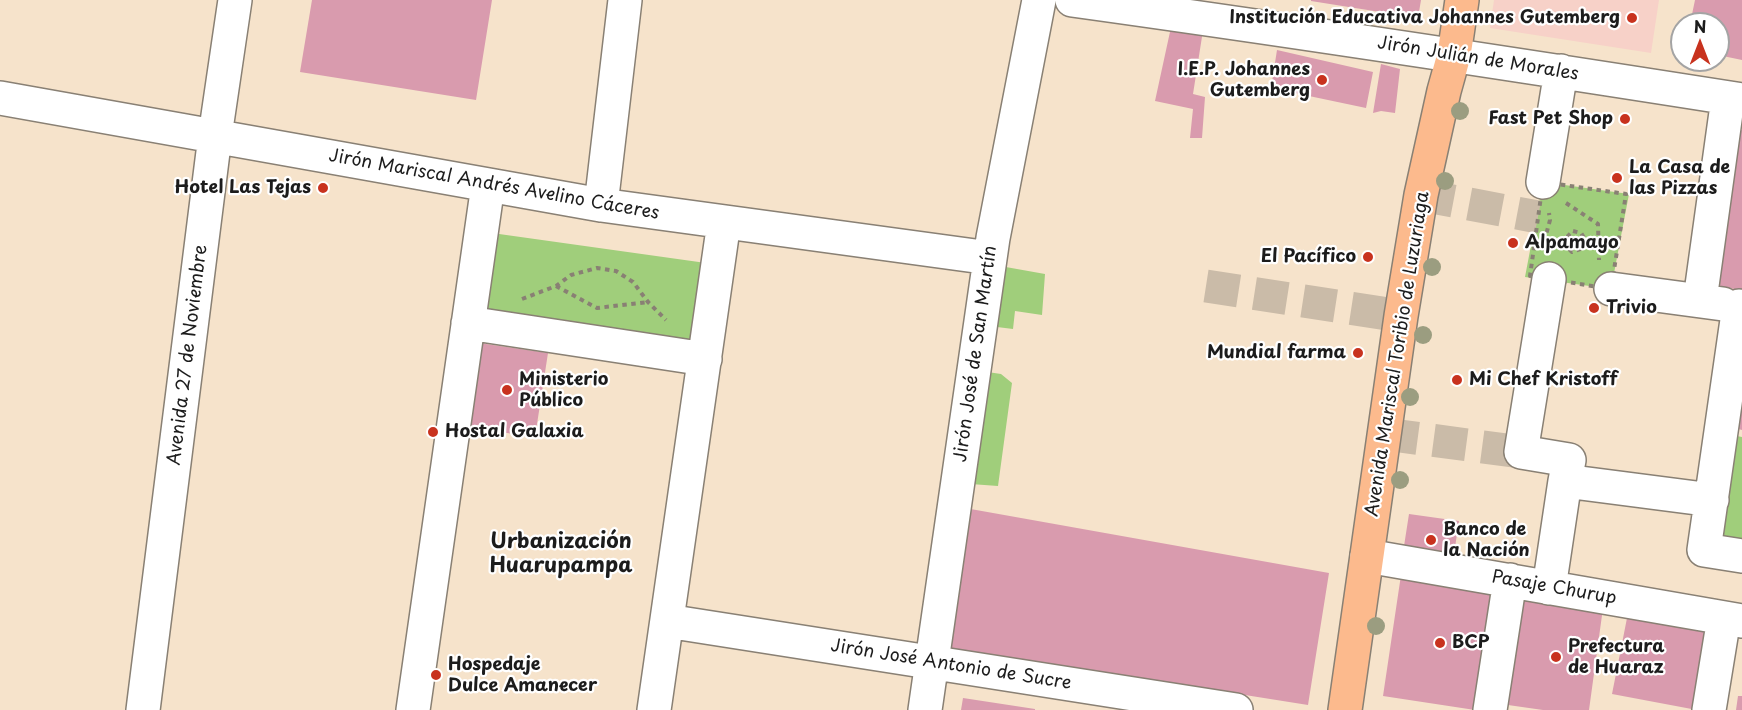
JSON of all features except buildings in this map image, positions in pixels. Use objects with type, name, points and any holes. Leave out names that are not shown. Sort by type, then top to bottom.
[{"type":"main road","name":"Avenida Mariscal Toribio de Luzuriaga","points":[[1345,710],[1403,305],[1421,195],[1454,55],[1461,0]]},
{"type":"street","name":"Avenida 27 de Noviembre","points":[[143,710],[215,136],[236,0]]},
{"type":"street","points":[[601,206],[625,0]]},
{"type":"street","name":"Jirón José de San Martín","points":[[925,710],[990,258],[1039,0]]},
{"type":"street","name":"Jirón Julián de Morales","points":[[1072,0],[1454,55],[1735,99]]},
{"type":"street","points":[[1549,194],[1561,71]]},
{"type":"street","name":"Jirón Mariscal Andrés Avelino Cáceres","points":[[0,98],[601,206],[990,258]]},
{"type":"street","points":[[1700,300],[1735,99]]},
{"type":"street","points":[[413,710],[488,185]]},
{"type":"street","points":[[654,710],[724,222]]},
{"type":"street","points":[[1548,268],[1521,452],[1569,460],[1549,588]]},
{"type":"street","points":[[1606,280],[1700,300],[1741,306],[1732,435],[1712,500],[1704,550],[1742,556]]},
{"type":"street","points":[[468,323],[705,359]]},
{"type":"street","points":[[1565,481],[1712,500]]},
{"type":"street","name":"Pasaje Churup","points":[[1367,556],[1733,620]]},
{"type":"street","points":[[1490,710],[1510,580]]},
{"type":"street","points":[[1709,710],[1733,620]]},
{"type":"street","name":"Jirón José Antonio de Sucre","points":[[667,621],[1236,710]]},
{"type":"path","points":[[1548,268],[1543,246],[1550,220],[1549,194]]},
{"type":"path","points":[[1549,194],[1530,276],[1548,268],[1606,280]]},
{"type":"path","points":[[1549,194],[1626,194],[1606,280]]},
{"type":"path","points":[[1549,194],[1569,204],[1598,224],[1606,280]]},
{"type":"path","points":[[1573,231],[1581,233],[1585,239],[1583,248],[1572,252],[1566,246],[1568,237],[1573,231]]},
{"type":"path","points":[[597,268],[616,271],[633,282],[648,302],[597,308],[556,286],[571,275],[597,268]]},
{"type":"shaded area","points":[[1494,0],[1659,0],[1651,53],[1490,28]]},
{"type":"green space","points":[[1543,182],[1629,194],[1611,289],[1525,277]]},
{"type":"green space","points":[[492,233],[706,263],[696,350],[479,314]]},
{"type":"green space","points":[[989,264],[1045,274],[1042,315],[1015,311],[1013,329],[981,325]]},
{"type":"green space","points":[[974,370],[1001,374],[1012,383],[998,486],[957,483]]},
{"type":"green space","points":[[1721,433],[1742,437],[1742,556],[1704,550]]},
{"type":"tunnel","points":[[1421,195],[1538,217]]},
{"type":"tunnel","points":[[1206,286],[1401,316]]},
{"type":"tunnel","points":[[1385,434],[1521,452]]},
{"type":"place","name":"Institución Educativa Johannes Gutemberg","points":[[1632,18]]},
{"type":"place","name":"I.E.P. Johannes Gutemberg","points":[[1322,80]]},
{"type":"place","name":"Fast Pet Shop","points":[[1625,119]]},
{"type":"place","name":"La Casa de las Pizzas","points":[[1617,178]]},
{"type":"place","name":"Hotel Las Tejas","points":[[323,188]]},
{"type":"place","name":"Alpamayo","points":[[1513,243]]},
{"type":"place","name":"El Pacífico","points":[[1368,257]]},
{"type":"place","name":"Trivio","points":[[1594,308]]},
{"type":"place","name":"Mundial farma","points":[[1358,353]]},
{"type":"place","name":"Mi Chef Kristoff","points":[[1457,380]]},
{"type":"place","name":"Ministerio Público","points":[[507,390]]},
{"type":"place","name":"Hostal Galaxia","points":[[433,432]]},
{"type":"place","name":"Banco de la Nación","points":[[1431,540]]},
{"type":"place","name":"BCP","points":[[1440,643]]},
{"type":"place","name":"Prefectura de Huaraz","points":[[1556,657]]},
{"type":"place","name":"Hospedaje Dulce Amanecer","points":[[436,675]]},
{"type":"district","name":"Urbanización Huarupampa","points":[[561,554]]}]
